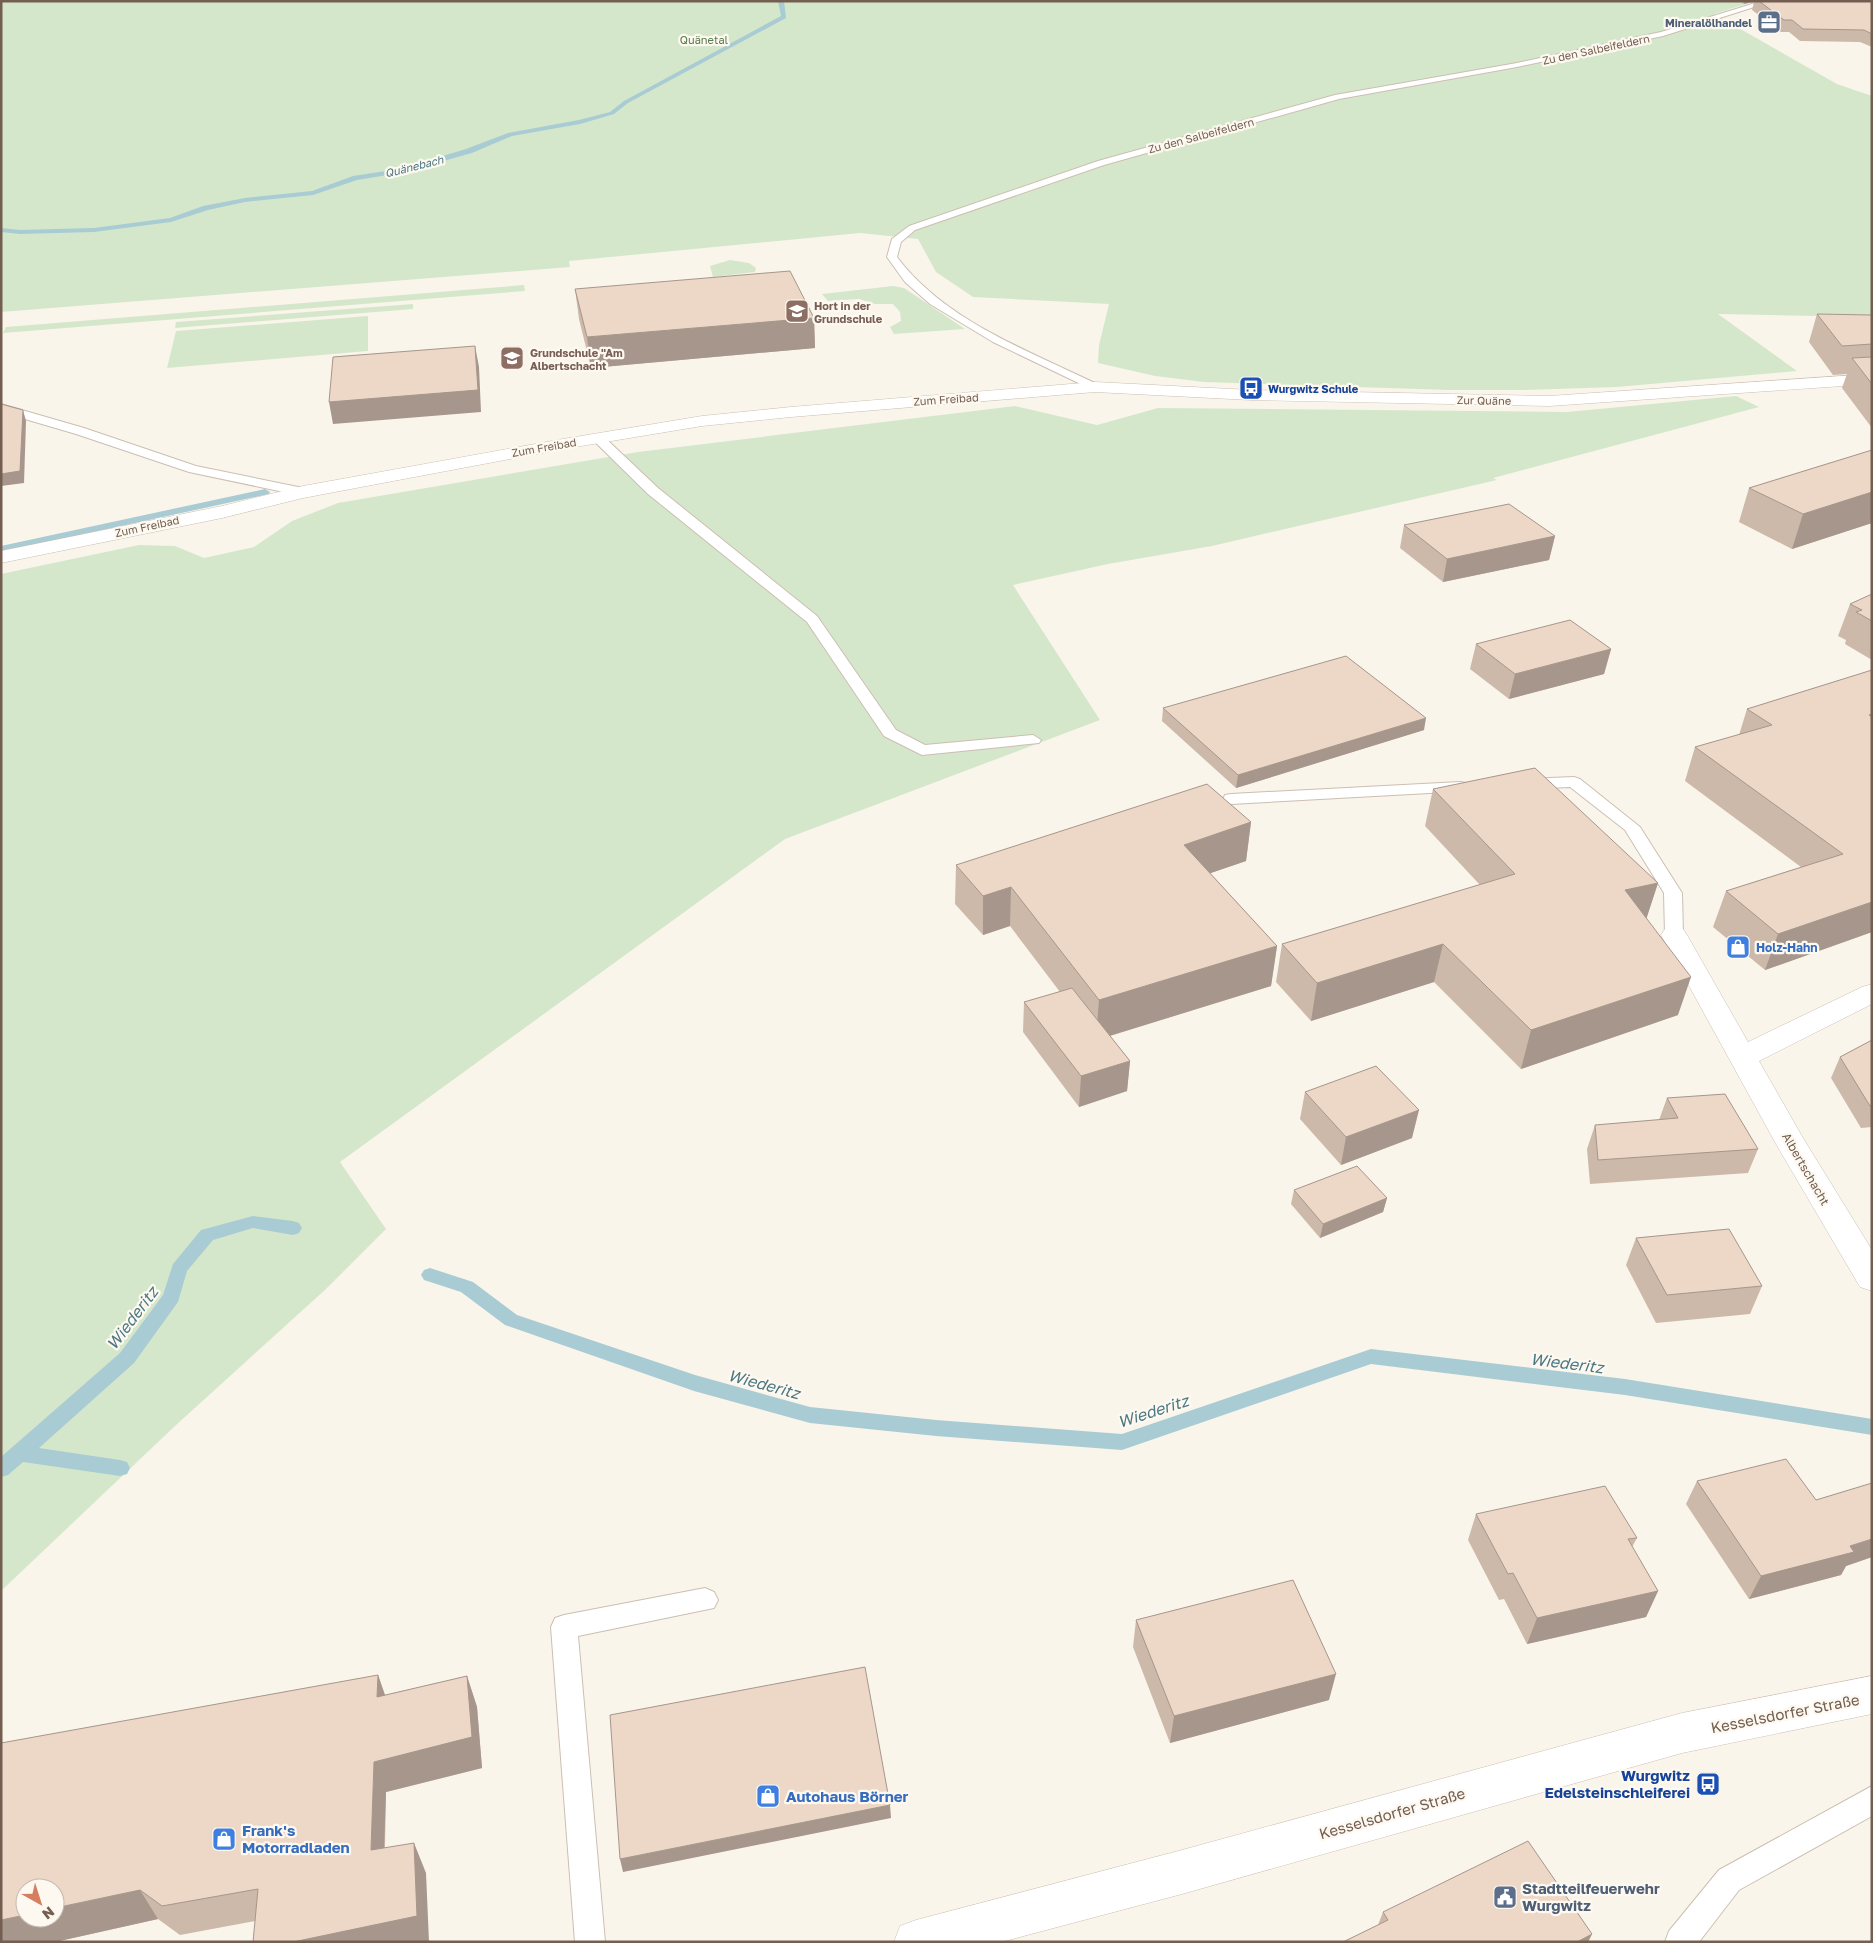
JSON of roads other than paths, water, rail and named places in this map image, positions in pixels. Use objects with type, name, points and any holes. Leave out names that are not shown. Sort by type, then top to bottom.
[{"type":"street","name":"Zur Quäne","points":[[1095,387],[1251,395],[1549,401],[1872,379]]},
{"type":"street","name":"Zum Freibad","points":[[1,557],[222,512],[304,492],[598,438],[702,422],[782,413],[1095,387]]},
{"type":"street","name":"Albertschacht","points":[[1674,935],[1810,1178],[1872,1278]]},
{"type":"street","points":[[1743,1058],[1872,993]]},
{"type":"street","name":"Kesselsdorfer Straße","points":[[916,1942],[1182,1872],[1682,1733],[1872,1695]]},
{"type":"lane","name":"Zu den Salbeifeldern","points":[[1095,387],[997,340],[934,302],[910,280],[892,257],[896,241],[912,228],[939,217],[1101,163],[1205,133],[1338,97],[1508,67],[1663,34],[1770,1]]},
{"type":"lane","points":[[1,408],[80,431],[193,469],[304,492]]},
{"type":"lane","points":[[598,438],[653,491],[812,619],[890,733],[922,750],[1033,740]]},
{"type":"lane","points":[[1505,785],[1574,782],[1631,827],[1673,893],[1674,935]]},
{"type":"lane","points":[[1232,799],[1476,787]]},
{"type":"lane","points":[[590,1942],[564,1627],[705,1600]]},
{"type":"lane","points":[[1680,1942],[1728,1880],[1872,1800]]},
{"type":"waterway","name":"Quänebach","points":[[1,230],[20,232],[94,230],[171,220],[206,208],[245,200],[313,193],[356,178],[400,171],[469,151],[510,134],[580,122],[612,113],[626,102],[784,17],[781,1]]},
{"type":"waterway","points":[[1,549],[265,492]]},
{"type":"waterway","name":"Wiederitz","points":[[19,1453],[127,1358],[172,1297],[179,1269],[207,1235],[253,1222],[293,1228]]},
{"type":"waterway","name":"Wiederitz","points":[[430,1275],[467,1287],[511,1320],[694,1383],[810,1415],[936,1428],[1122,1442],[1371,1356],[1625,1387],[1872,1427]]},
{"type":"waterway","name":"Wiederitz","points":[[1,1469],[19,1453]]},
{"type":"waterway","points":[[19,1453],[120,1468]]},
{"type":"place","name":"Mineralölhandel","points":[[1769,22]]},
{"type":"place","name":"Hort in der Grundschule","points":[[797,311]]},
{"type":"place","name":"Grundschule \"Am Albertschacht","points":[[512,358]]},
{"type":"place","name":"Wurgwitz Schule","points":[[1251,388]]},
{"type":"place","name":"Holz-Hahn","points":[[1738,947]]},
{"type":"place","name":"Wurgwitz Edelsteinschleiferei","points":[[1708,1784]]},
{"type":"place","name":"Autohaus Börner","points":[[768,1796]]},
{"type":"place","name":"Frank's Motorradladen","points":[[224,1839]]},
{"type":"place","name":"Stadtteilfeuerwehr Wurgwitz","points":[[1505,1897]]},
{"type":"park label","name":"Quänetal","points":[[704,39]]}]
